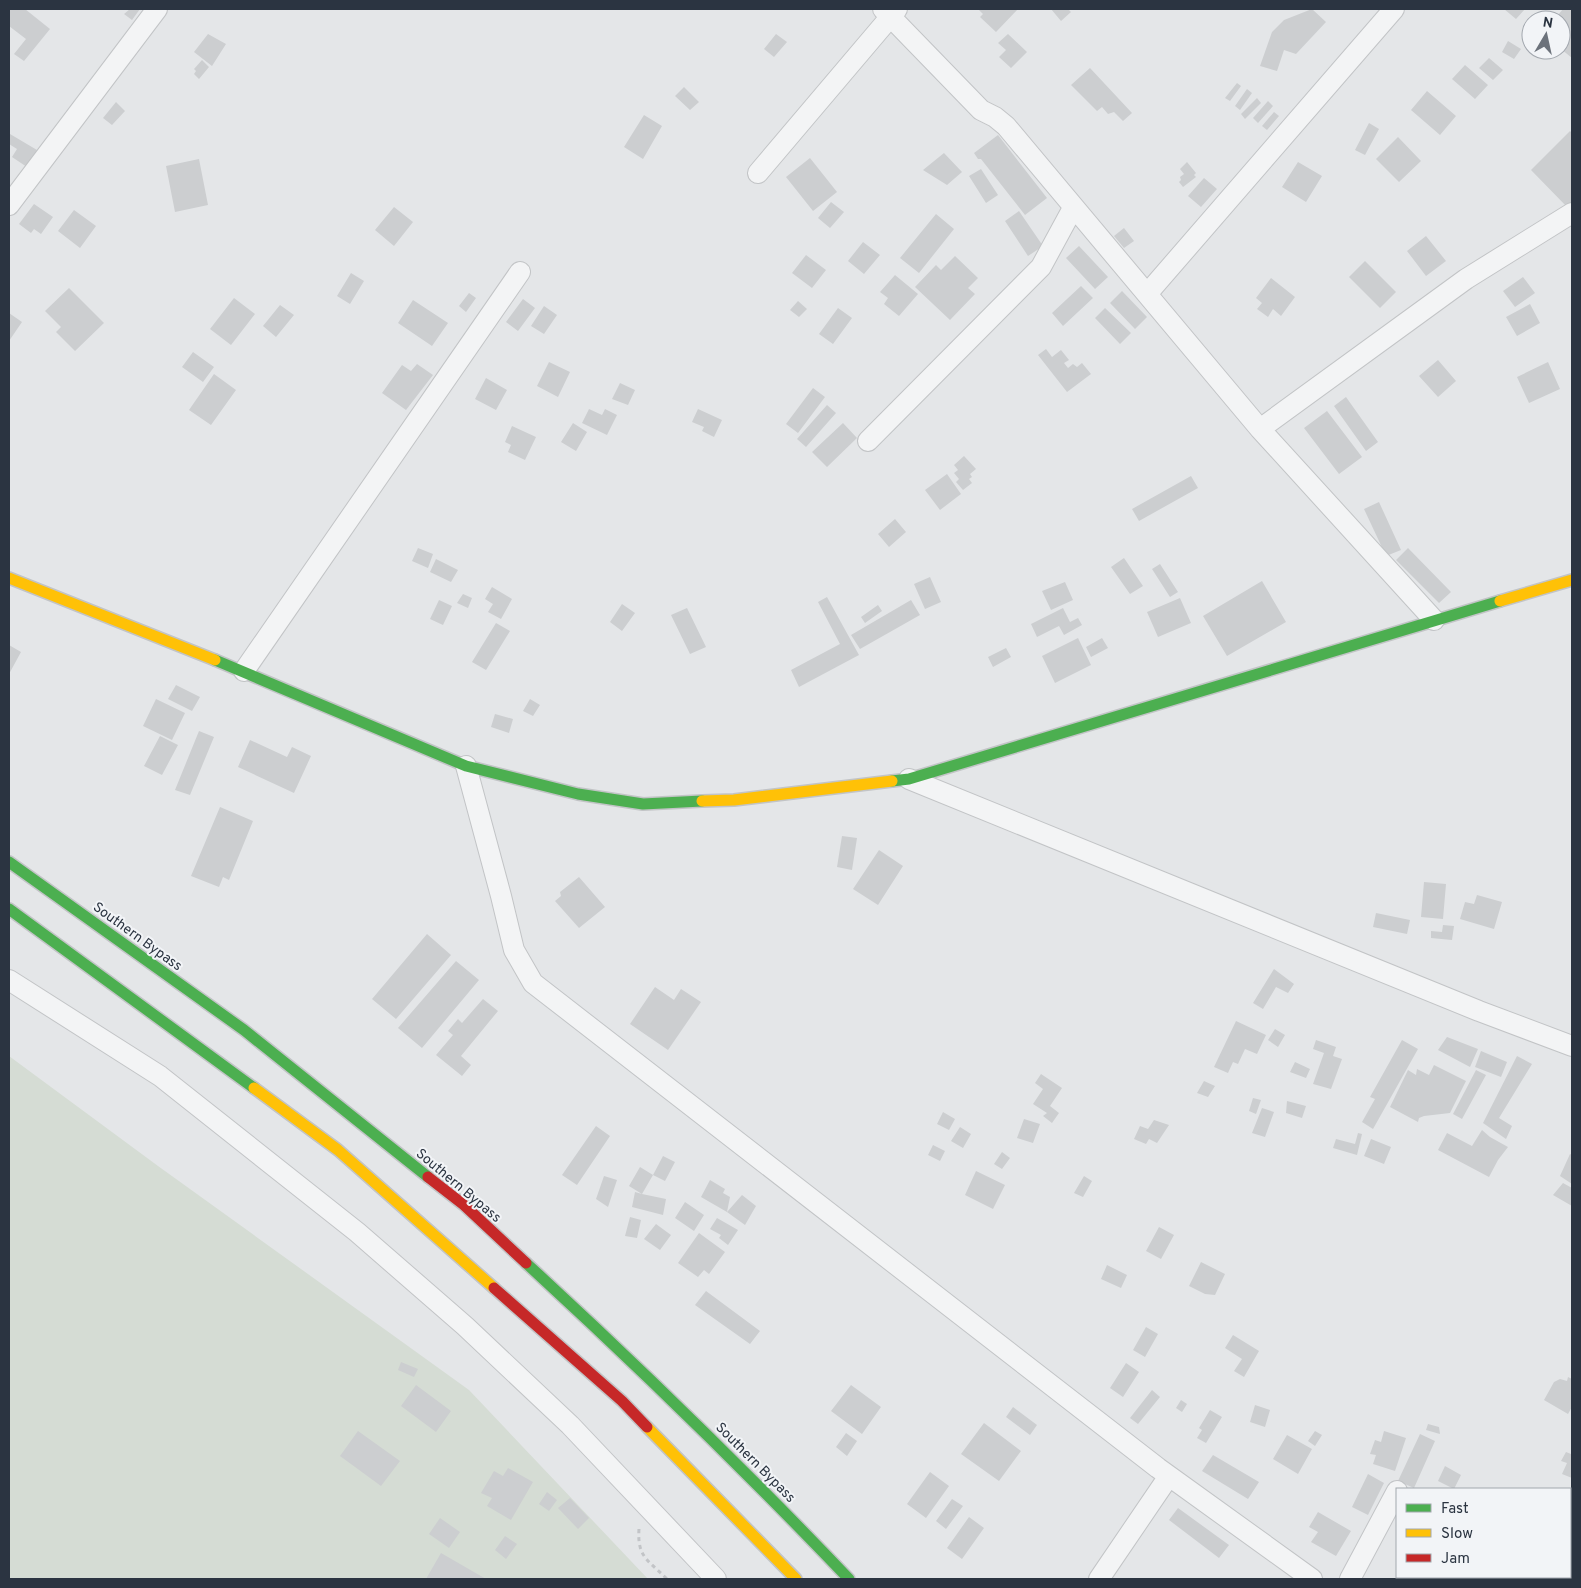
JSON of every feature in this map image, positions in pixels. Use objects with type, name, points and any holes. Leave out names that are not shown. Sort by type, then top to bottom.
[{"type":"main road","points":[[9,578],[244,672],[466,766],[578,794],[643,804],[734,800],[909,778],[1572,580]]},
{"type":"main road","name":"Southern Bypass","points":[[9,862],[244,1030],[464,1205],[625,1354],[764,1490],[849,1579]]},
{"type":"main road","points":[[9,909],[338,1150],[622,1401],[796,1579]]},
{"type":"street","points":[[9,205],[157,9]]},
{"type":"street","points":[[1147,294],[1394,9]]},
{"type":"street","points":[[758,173],[890,11],[981,110],[995,116],[1006,126],[1260,429],[1434,620]]},
{"type":"street","points":[[868,441],[1041,267],[1073,208]]},
{"type":"street","points":[[1260,429],[1466,279],[1572,213]]},
{"type":"street","points":[[244,672],[520,272]]},
{"type":"street","points":[[466,766],[514,950],[533,983],[1169,1476],[1312,1579]]},
{"type":"street","points":[[909,778],[1572,1046]]},
{"type":"street","points":[[9,980],[160,1076],[357,1232],[465,1326],[570,1425],[716,1579]]},
{"type":"street","points":[[1099,1579],[1169,1476]]},
{"type":"street","points":[[1350,1579],[1396,1493]]},
{"type":"path","points":[[642,1501],[639,1547],[641,1553],[667,1579]]},
{"type":"shaded area","points":[[9,1056],[469,1390],[648,1579],[9,1579]]},
{"type":"building","points":[[9,9],[25,9],[50,29],[24,61],[14,54],[26,39],[9,26]]},
{"type":"building","points":[[130,9],[140,9],[132,20],[124,14]]},
{"type":"building","points":[[978,9],[1018,9],[996,32],[980,17],[983,14]]},
{"type":"building","points":[[1051,9],[1068,9],[1071,12],[1061,21]]},
{"type":"building","points":[[1312,9],[1326,22],[1296,54],[1284,50],[1277,71],[1260,66],[1272,32],[1284,20]]},
{"type":"building","points":[[1504,9],[1525,9],[1521,10],[1521,13],[1516,19]]},
{"type":"building","points":[[1571,10],[1572,11],[1571,57]]},
{"type":"building","points":[[208,34],[226,44],[212,66],[194,52]]},
{"type":"building","points":[[776,34],[787,42],[774,57],[764,49]]},
{"type":"building","points":[[1008,34],[1027,52],[1011,68],[999,57],[1006,50],[998,43]]},
{"type":"building","points":[[1508,41],[1521,49],[1514,59],[1502,52]]},
{"type":"building","points":[[1489,58],[1503,70],[1493,80],[1479,68]]},
{"type":"building","points":[[202,60],[209,67],[199,79],[194,74],[196,71],[194,69]]},
{"type":"building","points":[[1465,65],[1488,85],[1475,99],[1452,79]]},
{"type":"building","points":[[1090,68],[1132,113],[1123,121],[1114,112],[1108,114],[1102,107],[1097,111],[1071,85]]},
{"type":"building","points":[[1237,83],[1241,86],[1230,101],[1225,98]]},
{"type":"building","points":[[684,87],[699,102],[690,110],[675,96]]},
{"type":"building","points":[[1247,89],[1252,93],[1240,110],[1235,106]]},
{"type":"building","points":[[1427,91],[1456,116],[1440,135],[1411,110]]},
{"type":"building","points":[[1257,98],[1261,103],[1245,119],[1241,114]]},
{"type":"building","points":[[1268,101],[1273,106],[1258,123],[1253,118]]},
{"type":"building","points":[[116,102],[125,111],[112,125],[103,118]]},
{"type":"building","points":[[1274,112],[1279,116],[1267,130],[1262,126]]},
{"type":"building","points":[[644,115],[662,126],[643,159],[624,147]]},
{"type":"building","points":[[1369,123],[1379,129],[1365,155],[1355,150]]},
{"type":"building","points":[[1570,131],[1572,133],[1572,204],[1568,208],[1531,170]]},
{"type":"building","points":[[10,134],[37,150],[27,167],[12,157],[17,149],[9,144]]},
{"type":"building","points":[[998,135],[1047,198],[1025,215],[981,159],[978,159],[974,153]]},
{"type":"building","points":[[1398,137],[1421,161],[1399,182],[1376,159]]},
{"type":"building","points":[[944,153],[962,172],[947,185],[923,170]]},
{"type":"building","points":[[810,158],[837,192],[813,211],[786,177]]},
{"type":"building","points":[[199,159],[208,205],[175,212],[166,166]]},
{"type":"building","points":[[1187,162],[1196,173],[1194,175],[1196,177],[1183,187],[1179,182],[1181,180],[1180,177],[1184,174],[1180,169]]},
{"type":"building","points":[[1298,162],[1322,176],[1306,202],[1282,187]]},
{"type":"building","points":[[981,169],[998,195],[986,203],[969,176]]},
{"type":"building","points":[[1204,178],[1217,189],[1201,207],[1188,196]]},
{"type":"building","points":[[831,202],[844,212],[830,228],[818,218]]},
{"type":"building","points":[[34,204],[53,217],[41,234],[34,229],[31,233],[19,224]]},
{"type":"building","points":[[394,207],[413,222],[394,246],[375,230]]},
{"type":"building","points":[[74,210],[96,226],[80,248],[58,231]]},
{"type":"building","points":[[1019,211],[1043,246],[1028,256],[1005,221]]},
{"type":"building","points":[[936,214],[954,229],[919,273],[900,258]]},
{"type":"building","points":[[1124,228],[1134,241],[1124,248],[1114,236]]},
{"type":"building","points":[[1426,236],[1446,261],[1426,276],[1407,251]]},
{"type":"building","points":[[863,242],[880,255],[864,274],[848,261]]},
{"type":"building","points":[[1079,246],[1108,277],[1095,289],[1066,258]]},
{"type":"building","points":[[806,255],[826,270],[812,288],[792,273]]},
{"type":"building","points":[[955,256],[978,278],[968,288],[975,294],[950,320],[915,287],[936,265],[941,270]]},
{"type":"building","points":[[1365,261],[1396,292],[1380,308],[1349,277]]},
{"type":"building","points":[[351,273],[364,281],[350,304],[337,296]]},
{"type":"building","points":[[895,275],[918,294],[899,316],[884,304],[888,298],[880,292]]},
{"type":"building","points":[[1523,277],[1535,293],[1515,307],[1503,291]]},
{"type":"building","points":[[1271,278],[1295,297],[1281,316],[1273,309],[1268,317],[1257,309],[1262,303],[1256,298]]},
{"type":"building","points":[[1081,286],[1093,298],[1063,326],[1052,313]]},
{"type":"building","points":[[69,288],[104,323],[75,351],[56,332],[61,327],[45,311]]},
{"type":"building","points":[[1122,291],[1147,317],[1135,329],[1110,303]]},
{"type":"building","points":[[469,293],[476,298],[466,312],[459,306]]},
{"type":"building","points":[[234,298],[255,314],[231,345],[210,329]]},
{"type":"building","points":[[523,299],[535,308],[518,331],[506,322]]},
{"type":"building","points":[[413,300],[448,323],[432,346],[398,323]]},
{"type":"building","points":[[798,301],[807,309],[799,317],[790,310]]},
{"type":"building","points":[[1530,304],[1540,323],[1517,336],[1506,317]]},
{"type":"building","points":[[280,305],[294,315],[276,337],[263,326]]},
{"type":"building","points":[[544,306],[557,315],[544,334],[531,326]]},
{"type":"building","points":[[838,308],[852,318],[833,344],[819,334]]},
{"type":"building","points":[[1105,308],[1131,333],[1120,344],[1095,318]]},
{"type":"building","points":[[9,313],[22,322],[9,341]]},
{"type":"building","points":[[1046,349],[1052,357],[1061,350],[1069,360],[1064,363],[1068,368],[1073,364],[1077,367],[1082,363],[1091,374],[1067,392],[1038,355]]},
{"type":"building","points":[[193,352],[214,367],[203,382],[182,367]]},
{"type":"building","points":[[1438,360],[1456,381],[1438,397],[1419,376]]},
{"type":"building","points":[[549,362],[570,372],[558,397],[537,386]]},
{"type":"building","points":[[1548,362],[1560,389],[1529,403],[1517,377]]},
{"type":"building","points":[[417,364],[433,375],[406,410],[382,393],[402,365],[411,371]]},
{"type":"building","points":[[214,374],[236,390],[211,425],[189,410]]},
{"type":"building","points":[[486,378],[507,390],[496,410],[475,399]]},
{"type":"building","points":[[620,383],[635,390],[628,405],[612,399]]},
{"type":"building","points":[[813,388],[825,397],[798,433],[786,424]]},
{"type":"building","points":[[1346,397],[1378,442],[1366,451],[1334,406]]},
{"type":"building","points":[[827,405],[836,413],[806,447],[797,439]]},
{"type":"building","points":[[589,409],[602,415],[605,409],[617,415],[607,435],[582,423]]},
{"type":"building","points":[[698,409],[722,420],[714,437],[702,431],[704,427],[692,422]]},
{"type":"building","points":[[1327,411],[1362,457],[1339,474],[1304,428]]},
{"type":"building","points":[[573,423],[587,432],[576,451],[561,442]]},
{"type":"building","points":[[843,423],[857,438],[827,467],[812,452]]},
{"type":"building","points":[[512,426],[536,437],[525,460],[508,452],[511,445],[505,442]]},
{"type":"building","points":[[964,456],[976,469],[970,474],[972,477],[969,479],[972,483],[963,490],[956,482],[959,479],[954,473],[958,470],[954,465]]},
{"type":"building","points":[[947,474],[961,494],[940,510],[925,490]]},
{"type":"building","points":[[1191,476],[1198,488],[1139,521],[1132,509]]},
{"type":"building","points":[[1379,502],[1401,550],[1386,556],[1364,509]]},
{"type":"building","points":[[895,519],[906,532],[889,547],[878,534]]},
{"type":"building","points":[[418,548],[433,554],[428,568],[412,561]]},
{"type":"building","points":[[1408,548],[1451,592],[1439,603],[1396,560]]},
{"type":"building","points":[[1124,558],[1143,586],[1130,594],[1111,567]]},
{"type":"building","points":[[436,559],[458,570],[451,582],[430,572]]},
{"type":"building","points":[[1160,564],[1178,592],[1170,597],[1152,569]]},
{"type":"building","points":[[930,577],[941,602],[925,609],[914,584]]},
{"type":"building","points":[[1262,581],[1286,622],[1227,656],[1203,616]]},
{"type":"building","points":[[1065,582],[1073,600],[1051,610],[1042,591]]},
{"type":"building","points":[[492,587],[512,599],[501,619],[488,612],[493,604],[485,599]]},
{"type":"building","points":[[463,594],[472,598],[468,608],[457,603]]},
{"type":"building","points":[[827,597],[859,655],[799,687],[791,670],[840,644],[818,602]]},
{"type":"building","points":[[1180,598],[1191,623],[1158,637],[1147,612]]},
{"type":"building","points":[[439,600],[452,606],[443,625],[430,619]]},
{"type":"building","points":[[911,600],[920,615],[860,649],[851,635]]},
{"type":"building","points":[[622,604],[635,613],[622,631],[610,622]]},
{"type":"building","points":[[878,605],[882,611],[865,623],[861,617]]},
{"type":"building","points":[[687,608],[706,647],[690,654],[671,615]]},
{"type":"building","points":[[1063,608],[1070,622],[1078,618],[1082,625],[1064,635],[1059,626],[1037,637],[1031,624]]},
{"type":"building","points":[[496,623],[510,631],[486,670],[472,662]]},
{"type":"building","points":[[1078,638],[1091,665],[1055,683],[1042,656]]},
{"type":"building","points":[[1102,638],[1108,648],[1091,657],[1086,647]]},
{"type":"building","points":[[9,645],[21,652],[9,674]]},
{"type":"building","points":[[1006,648],[1011,657],[993,667],[988,657]]},
{"type":"building","points":[[176,685],[200,697],[192,711],[168,699]]},
{"type":"building","points":[[156,699],[185,713],[172,740],[143,726]]},
{"type":"building","points":[[530,699],[540,705],[533,716],[523,711]]},
{"type":"building","points":[[495,714],[513,719],[509,733],[491,727]]},
{"type":"building","points":[[199,731],[214,737],[190,795],[175,790]]},
{"type":"building","points":[[160,736],[178,745],[162,775],[144,766]]},
{"type":"building","points":[[250,740],[287,757],[292,747],[311,756],[294,793],[238,767]]},
{"type":"building","points":[[220,807],[253,821],[229,880],[223,877],[219,887],[191,876]]},
{"type":"building","points":[[842,836],[857,838],[852,870],[837,867]]},
{"type":"building","points":[[879,850],[903,866],[878,905],[853,889]]},
{"type":"building","points":[[579,877],[605,907],[579,928],[555,901],[561,896],[560,892]]},
{"type":"building","points":[[1424,882],[1446,884],[1443,919],[1421,917]]},
{"type":"building","points":[[1477,895],[1502,902],[1494,929],[1460,919],[1465,902],[1474,904]]},
{"type":"building","points":[[1376,913],[1410,920],[1407,934],[1373,927]]},
{"type":"building","points":[[1443,925],[1454,926],[1452,940],[1431,938],[1431,931],[1442,932]]},
{"type":"building","points":[[427,934],[451,955],[396,1019],[372,999]]},
{"type":"building","points":[[456,961],[479,980],[422,1048],[398,1028]]},
{"type":"building","points":[[1274,969],[1294,984],[1288,993],[1276,987],[1263,1009],[1253,1003]]},
{"type":"building","points":[[655,987],[674,1000],[681,989],[701,1002],[668,1050],[630,1024]]},
{"type":"building","points":[[483,999],[498,1011],[461,1056],[471,1065],[462,1076],[436,1055],[453,1035],[448,1031],[458,1019],[462,1023]]},
{"type":"building","points":[[1236,1021],[1266,1035],[1257,1054],[1245,1049],[1238,1064],[1233,1062],[1228,1073],[1214,1067]]},
{"type":"building","points":[[1275,1029],[1285,1035],[1278,1047],[1268,1040]]},
{"type":"building","points":[[1447,1037],[1478,1049],[1470,1067],[1438,1050]]},
{"type":"building","points":[[1316,1040],[1336,1047],[1333,1056],[1342,1059],[1331,1089],[1313,1084],[1324,1053],[1313,1049]]},
{"type":"building","points":[[1402,1040],[1418,1049],[1373,1129],[1362,1122],[1375,1099],[1370,1097]]},
{"type":"building","points":[[1481,1051],[1507,1062],[1501,1077],[1475,1067]]},
{"type":"building","points":[[1517,1056],[1532,1064],[1499,1118],[1512,1126],[1506,1139],[1483,1123]]},
{"type":"building","points":[[1295,1062],[1310,1069],[1306,1078],[1290,1072]]},
{"type":"building","points":[[1434,1065],[1466,1081],[1450,1113],[1424,1116],[1419,1118],[1418,1122],[1390,1107],[1408,1070],[1416,1075],[1417,1069],[1429,1075]]},
{"type":"building","points":[[1476,1070],[1486,1075],[1462,1119],[1453,1114]]},
{"type":"building","points":[[1041,1074],[1062,1088],[1050,1106],[1059,1113],[1052,1123],[1043,1116],[1047,1113],[1033,1104],[1043,1089],[1035,1083]]},
{"type":"building","points":[[1204,1081],[1215,1086],[1208,1097],[1197,1093]]},
{"type":"building","points":[[1253,1098],[1261,1100],[1256,1114],[1249,1111]]},
{"type":"building","points":[[1287,1101],[1306,1106],[1302,1118],[1286,1113]]},
{"type":"building","points":[[1262,1108],[1274,1112],[1265,1137],[1252,1133]]},
{"type":"building","points":[[943,1112],[955,1119],[949,1130],[937,1124]]},
{"type":"building","points":[[1024,1119],[1040,1124],[1033,1143],[1017,1138]]},
{"type":"building","points":[[1154,1120],[1169,1125],[1157,1143],[1149,1139],[1146,1144],[1134,1139],[1140,1126],[1148,1129]]},
{"type":"building","points":[[596,1126],[610,1136],[577,1185],[562,1175]]},
{"type":"building","points":[[960,1127],[971,1134],[963,1148],[951,1141]]},
{"type":"building","points":[[1482,1130],[1508,1147],[1489,1177],[1438,1150],[1447,1133],[1472,1146]]},
{"type":"building","points":[[1358,1133],[1362,1134],[1357,1155],[1333,1148],[1336,1139],[1355,1144]]},
{"type":"building","points":[[1371,1139],[1391,1147],[1384,1164],[1364,1156]]},
{"type":"building","points":[[933,1145],[945,1151],[940,1161],[928,1155]]},
{"type":"building","points":[[1002,1152],[1010,1158],[1002,1169],[994,1164]]},
{"type":"building","points":[[1570,1154],[1572,1155],[1572,1184],[1560,1176]]},
{"type":"building","points":[[663,1156],[675,1162],[665,1181],[653,1175]]},
{"type":"building","points":[[640,1167],[653,1175],[642,1194],[629,1186]]},
{"type":"building","points":[[976,1171],[1005,1185],[993,1209],[965,1195]]},
{"type":"building","points":[[604,1176],[617,1180],[608,1207],[596,1199]]},
{"type":"building","points":[[1084,1176],[1092,1181],[1083,1197],[1074,1193]]},
{"type":"building","points":[[710,1180],[725,1189],[723,1193],[730,1197],[727,1212],[701,1197]]},
{"type":"building","points":[[1563,1183],[1572,1188],[1572,1206],[1553,1195]]},
{"type":"building","points":[[635,1192],[666,1199],[663,1215],[632,1207]]},
{"type":"building","points":[[742,1195],[756,1206],[745,1225],[727,1212]]},
{"type":"building","points":[[685,1202],[704,1215],[694,1231],[675,1218]]},
{"type":"building","points":[[630,1217],[641,1220],[637,1238],[625,1236]]},
{"type":"building","points":[[717,1218],[738,1230],[728,1245],[719,1238],[721,1235],[710,1229]]},
{"type":"building","points":[[656,1224],[671,1235],[660,1250],[644,1239]]},
{"type":"building","points":[[1159,1227],[1174,1235],[1161,1259],[1146,1251]]},
{"type":"building","points":[[699,1233],[725,1252],[709,1274],[704,1270],[698,1277],[678,1263]]},
{"type":"building","points":[[1201,1262],[1225,1274],[1215,1295],[1205,1294],[1189,1286]]},
{"type":"building","points":[[1107,1265],[1127,1275],[1121,1288],[1101,1279]]},
{"type":"building","points":[[706,1291],[760,1331],[750,1344],[695,1305]]},
{"type":"building","points":[[1146,1327],[1158,1334],[1145,1357],[1133,1350]]},
{"type":"building","points":[[1233,1335],[1259,1351],[1244,1377],[1234,1371],[1242,1359],[1225,1348]]},
{"type":"building","points":[[401,1362],[418,1369],[414,1377],[398,1370]]},
{"type":"building","points":[[1126,1363],[1139,1372],[1123,1397],[1110,1388]]},
{"type":"building","points":[[1568,1377],[1572,1379],[1572,1407],[1568,1414],[1544,1400],[1554,1382],[1560,1379],[1567,1381]]},
{"type":"building","points":[[416,1385],[451,1411],[436,1432],[401,1406]]},
{"type":"building","points":[[851,1385],[881,1407],[862,1434],[831,1411]]},
{"type":"building","points":[[1152,1390],[1160,1397],[1138,1424],[1130,1418]]},
{"type":"building","points":[[1181,1400],[1187,1404],[1182,1412],[1176,1408]]},
{"type":"building","points":[[1255,1405],[1270,1410],[1265,1427],[1250,1422]]},
{"type":"building","points":[[1013,1407],[1037,1425],[1030,1435],[1006,1417]]},
{"type":"building","points":[[1210,1410],[1222,1417],[1206,1443],[1197,1438],[1202,1430],[1199,1428]]},
{"type":"building","points":[[984,1423],[1021,1451],[999,1481],[961,1454]]},
{"type":"building","points":[[1428,1424],[1439,1427],[1440,1434],[1426,1430]]},
{"type":"building","points":[[358,1431],[400,1461],[381,1486],[340,1456]]},
{"type":"building","points":[[1315,1431],[1322,1435],[1315,1446],[1308,1441]]},
{"type":"building","points":[[1384,1431],[1406,1438],[1395,1471],[1373,1464],[1376,1455],[1370,1454],[1375,1440],[1381,1442]]},
{"type":"building","points":[[846,1433],[857,1441],[847,1456],[836,1447]]},
{"type":"building","points":[[1420,1434],[1435,1441],[1414,1488],[1398,1481]]},
{"type":"building","points":[[1287,1435],[1312,1449],[1298,1474],[1273,1459]]},
{"type":"building","points":[[1572,1450],[1572,1478],[1562,1474],[1567,1463],[1561,1461],[1566,1452],[1571,1454]]},
{"type":"building","points":[[1213,1455],[1259,1482],[1248,1499],[1202,1471]]},
{"type":"building","points":[[1445,1466],[1461,1475],[1454,1488],[1438,1481]]},
{"type":"building","points":[[508,1468],[533,1482],[511,1520],[487,1506],[492,1498],[481,1493],[494,1471],[503,1476]]},
{"type":"building","points":[[930,1472],[949,1486],[926,1518],[907,1504]]},
{"type":"building","points":[[1368,1474],[1384,1483],[1368,1515],[1352,1507]]},
{"type":"building","points":[[547,1492],[557,1500],[549,1511],[539,1504]]},
{"type":"building","points":[[570,1498],[589,1518],[578,1529],[558,1508]]},
{"type":"building","points":[[952,1499],[963,1506],[946,1529],[936,1521]]},
{"type":"building","points":[[1178,1508],[1229,1545],[1219,1558],[1169,1520]]},
{"type":"building","points":[[1318,1512],[1351,1531],[1336,1556],[1311,1542],[1318,1532],[1309,1527]]},
{"type":"building","points":[[969,1517],[984,1528],[962,1559],[947,1548]]},
{"type":"building","points":[[440,1518],[460,1532],[449,1548],[429,1534]]},
{"type":"building","points":[[505,1536],[517,1544],[506,1559],[495,1550]]},
{"type":"building","points":[[441,1553],[486,1579],[426,1579]]},
{"type":"traffic: fast","points":[[892,781],[909,779],[1500,601]]},
{"type":"traffic: fast","points":[[215,660],[466,766],[578,794],[643,804],[702,801]]},
{"type":"traffic: fast","points":[[9,862],[244,1030],[428,1177]]},
{"type":"traffic: fast","points":[[9,909],[254,1088]]},
{"type":"traffic: fast","points":[[526,1263],[690,1418],[849,1579]]},
{"type":"traffic: slow","points":[[9,578],[215,660]]},
{"type":"traffic: slow","points":[[1500,601],[1572,580]]},
{"type":"traffic: slow","points":[[702,801],[734,800],[892,781]]},
{"type":"traffic: slow","points":[[254,1088],[338,1150],[494,1288]]},
{"type":"traffic: slow","points":[[647,1427],[796,1579]]},
{"type":"traffic: jam","points":[[428,1177],[464,1205],[526,1263]]},
{"type":"traffic: jam","points":[[494,1288],[622,1401],[647,1427]]}]
